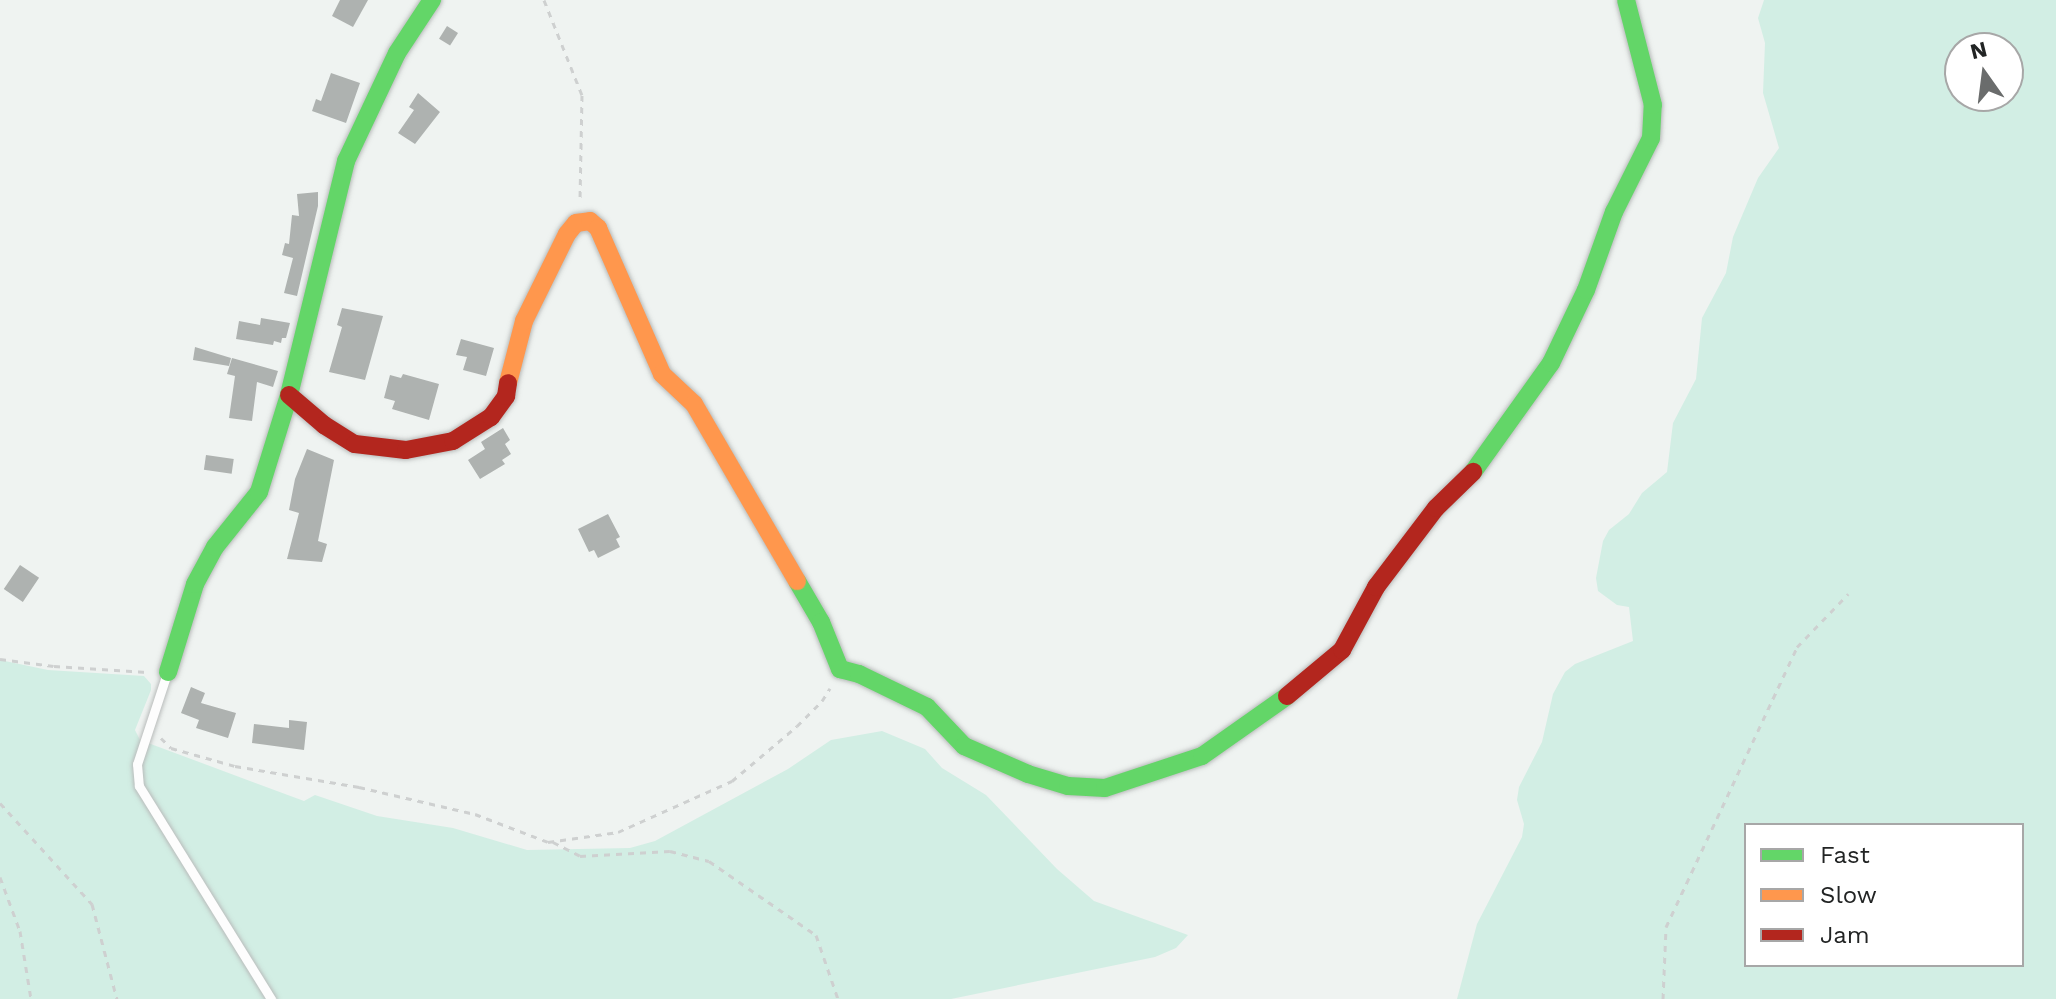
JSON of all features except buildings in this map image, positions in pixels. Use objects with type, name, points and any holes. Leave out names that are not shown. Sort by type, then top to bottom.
[{"type":"street","points":[[168,672],[195,584],[215,547],[259,492],[289,395],[346,161],[397,53],[432,0]]},
{"type":"street","points":[[289,395],[324,425],[355,444],[406,450],[453,441],[491,417],[506,396],[511,361],[524,321],[567,234],[576,223],[590,221],[598,228],[662,374],[694,404],[821,622],[840,669],[859,674],[927,707],[964,746],[1028,774],[1068,786],[1105,788],[1202,756],[1272,709],[1342,650],[1376,587],[1436,508],[1484,461],[1551,363],[1586,290],[1614,212],[1651,138],[1653,105],[1626,0]]},
{"type":"lane","points":[[168,672],[137,764],[139,786],[271,999]]},
{"type":"path","points":[[544,0],[582,95],[579,193],[584,222]]},
{"type":"path","points":[[1663,999],[1666,927],[1797,647],[1848,594]]},
{"type":"path","points":[[1,660],[70,668],[168,672]]},
{"type":"path","points":[[553,842],[618,832],[732,781],[822,701],[840,669]]},
{"type":"path","points":[[153,720],[159,736],[171,748],[235,766],[359,787],[475,814],[553,842],[580,856],[670,851],[709,861],[816,935],[838,999]]},
{"type":"path","points":[[0,803],[92,904],[117,999]]},
{"type":"path","points":[[0,877],[20,931],[31,999]]},
{"type":"green space","points":[[1764,0],[2056,0],[2056,999],[1457,999],[1477,924],[1522,837],[1524,824],[1517,800],[1519,787],[1542,742],[1553,694],[1565,672],[1575,664],[1633,641],[1629,607],[1617,605],[1598,591],[1596,578],[1603,541],[1609,530],[1629,514],[1642,493],[1667,472],[1673,423],[1696,379],[1702,318],[1726,273],[1733,237],[1758,178],[1779,148],[1763,93],[1765,43],[1758,18]]},
{"type":"green space","points":[[0,660],[48,670],[144,676],[151,684],[151,690],[135,730],[140,740],[304,801],[315,795],[377,816],[453,828],[527,850],[630,848],[655,841],[788,769],[831,740],[882,731],[925,749],[942,768],[986,795],[1057,869],[1094,901],[1188,935],[1176,948],[1155,957],[951,999],[0,999]]},
{"type":"traffic: fast","points":[[168,672],[195,584],[215,547],[259,492],[289,395],[346,161],[397,53],[432,0]]},
{"type":"traffic: fast","points":[[1473,472],[1551,363],[1586,290],[1614,212],[1651,138],[1653,105],[1626,0]]},
{"type":"traffic: fast","points":[[797,581],[821,622],[840,669],[859,674],[927,707],[964,746],[1028,774],[1068,786],[1105,788],[1202,756],[1287,696]]},
{"type":"traffic: slow","points":[[508,383],[524,321],[567,234],[576,223],[590,221],[598,228],[662,374],[694,404],[797,581]]},
{"type":"traffic: jam","points":[[289,395],[324,425],[355,444],[406,450],[453,441],[491,417],[506,396],[508,383]]},
{"type":"traffic: jam","points":[[1287,696],[1342,650],[1376,587],[1436,508],[1473,472]]}]
